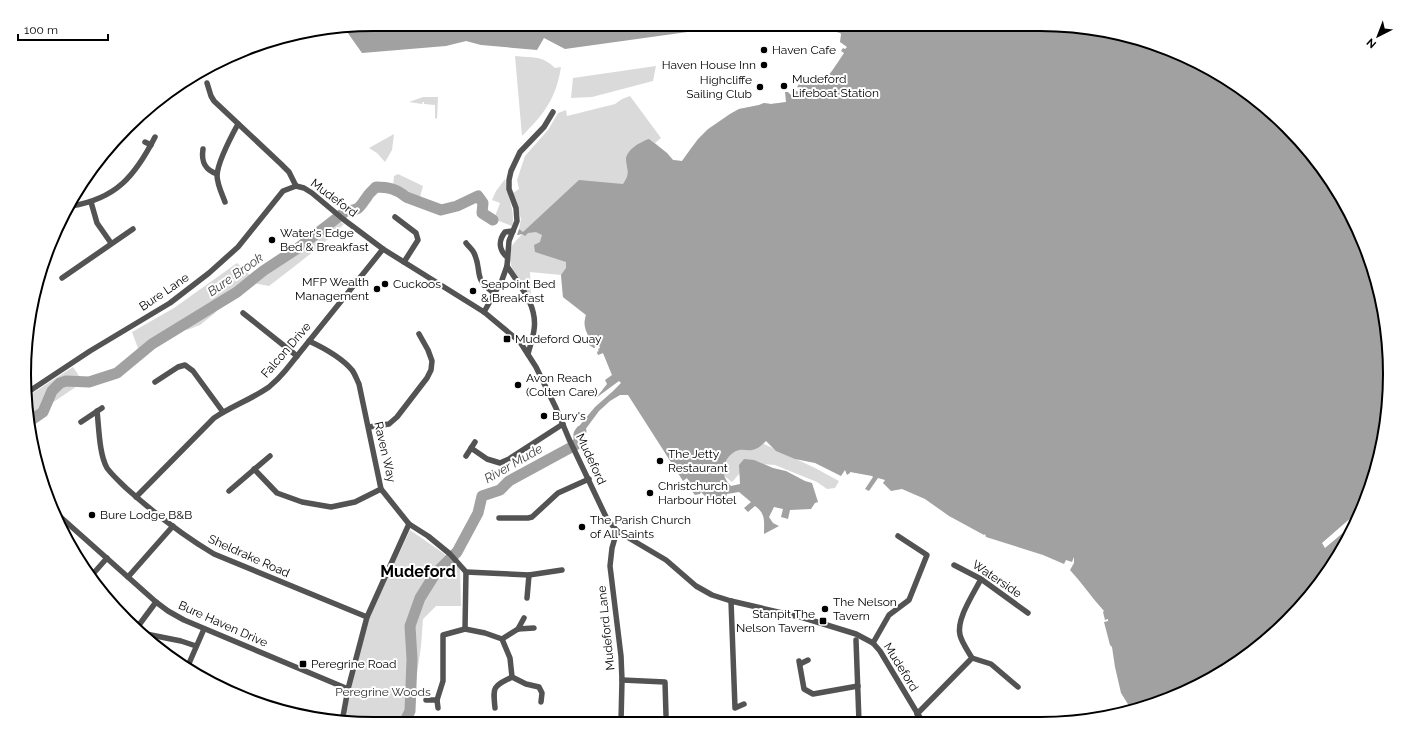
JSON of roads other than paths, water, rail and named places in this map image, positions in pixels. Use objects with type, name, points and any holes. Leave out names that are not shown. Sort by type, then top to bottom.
[{"type":"street","name":"Mudeford","points":[[207,83],[214,101],[282,164],[289,172],[296,186],[312,192],[343,219],[383,249],[484,312],[520,342],[536,367],[607,519],[617,532],[666,560],[696,586],[712,595],[833,626],[856,634],[872,643],[880,651],[919,717]]},
{"type":"street","points":[[484,312],[502,280],[507,266],[510,241],[517,221],[516,208],[509,189],[508,180],[511,171],[520,152],[544,127],[553,112]]},
{"type":"street","points":[[225,202],[219,187],[217,174],[225,150],[238,124]]},
{"type":"street","points":[[75,205],[91,202],[103,197],[128,179],[144,159],[155,138]]},
{"type":"street","points":[[145,142],[151,145]]},
{"type":"street","points":[[203,149],[202,157],[205,166],[210,172],[217,174]]},
{"type":"street","name":"Bure Lane","points":[[32,390],[90,351],[170,303],[209,273],[238,247],[283,191],[296,186]]},
{"type":"street","points":[[91,202],[97,223],[111,243]]},
{"type":"street","points":[[395,217],[418,236],[418,240],[404,262]]},
{"type":"street","points":[[62,278],[133,229]]},
{"type":"street","points":[[507,257],[502,253],[500,244],[501,238],[505,232],[513,231]]},
{"type":"street","points":[[466,242],[473,252],[482,282],[494,293]]},
{"type":"street","name":"Falcon Drive","points":[[136,496],[214,418],[269,386],[285,371],[383,249]]},
{"type":"street","points":[[507,266],[529,301],[534,316],[534,329],[528,354]]},
{"type":"street","points":[[243,313],[297,356]]},
{"type":"street","points":[[368,427],[389,424],[397,417],[427,378],[431,370],[432,361],[419,334]]},
{"type":"street","name":"Raven Way","points":[[309,341],[324,348],[352,370],[359,384],[382,489],[410,524],[450,554],[466,572]]},
{"type":"street","points":[[155,382],[178,367],[185,366],[193,371],[223,412]]},
{"type":"street","name":"Sheldrake Road","points":[[81,422],[100,409],[102,454],[107,468],[136,496],[192,541],[214,554],[367,617]]},
{"type":"street","points":[[471,448],[487,459],[500,463],[509,459],[563,424]]},
{"type":"street","points":[[466,456],[475,442]]},
{"type":"street","points":[[229,491],[270,456]]},
{"type":"street","points":[[254,469],[277,493],[302,502],[331,507],[355,502],[382,489]]},
{"type":"street","points":[[499,518],[532,517],[558,493],[589,479]]},
{"type":"street","name":"Bure Haven Drive","points":[[64,522],[168,611],[204,629],[348,689]]},
{"type":"street","points":[[343,715],[348,689],[367,617],[410,524]]},
{"type":"street","points":[[128,577],[173,526]]},
{"type":"street","name":"Mudeford Lane","points":[[617,532],[612,548],[610,566],[621,656],[621,717]]},
{"type":"street","points":[[872,643],[889,615],[909,600],[927,555],[898,536]]},
{"type":"street","points":[[94,572],[107,558]]},
{"type":"street","name":"Waterside","points":[[954,564],[981,579],[1028,613]]},
{"type":"street","points":[[465,629],[466,572],[529,575],[562,570]]},
{"type":"street","points":[[527,598],[529,575]]},
{"type":"street","points":[[981,579],[963,615],[960,628],[961,638],[972,658],[991,664],[1018,687]]},
{"type":"street","points":[[732,601],[735,708],[744,704]]},
{"type":"street","points":[[139,624],[156,602]]},
{"type":"street","points":[[518,629],[524,618]]},
{"type":"street","points":[[502,639],[518,629],[534,628]]},
{"type":"street","points":[[189,663],[204,629]]},
{"type":"street","points":[[438,708],[437,700],[443,681],[443,635],[465,629],[485,632],[502,639],[510,658],[512,677]]},
{"type":"street","points":[[152,635],[182,641],[196,646]]},
{"type":"street","points":[[856,640],[859,717]]},
{"type":"street","points":[[917,714],[972,658]]},
{"type":"street","points":[[808,660],[799,662],[804,689],[813,694],[858,686]]},
{"type":"street","points":[[512,677],[526,684],[539,687],[542,694],[541,702]]},
{"type":"street","points":[[495,708],[494,692],[497,684],[512,677]]},
{"type":"street","points":[[622,680],[665,682],[666,715]]},
{"type":"street","points":[[426,700],[437,700]]},
{"type":"waterway","name":"Bure Brook","points":[[34,418],[43,412],[52,391],[60,383],[66,381],[89,382],[117,373],[152,344],[237,292],[263,271],[298,248],[346,211],[357,209],[376,187],[392,189],[406,197],[441,210],[457,206],[478,196],[483,203],[482,213],[493,220]]},
{"type":"waterway","name":"River Mude","points":[[407,717],[410,711],[412,659],[410,626],[420,598],[435,574],[457,552],[478,513],[482,496],[500,490],[509,481],[579,443],[579,434],[581,431]]},
{"type":"place","name":"Haven Cafe","points":[[764,50]]},
{"type":"place","name":"Haven House Inn","points":[[764,65]]},
{"type":"place","name":"Mudeford Lifeboat Station","points":[[784,86]]},
{"type":"place","name":"Highcliffe Sailing Club","points":[[760,87]]},
{"type":"place","name":"Water's Edge Bed & Breakfast","points":[[272,240]]},
{"type":"place","name":"Cuckoos","points":[[385,284]]},
{"type":"place","name":"MFP Wealth Management","points":[[377,289]]},
{"type":"place","name":"Seapoint Bed & Breakfast","points":[[473,291]]},
{"type":"place","name":"Mudeford Quay","points":[[507,339]]},
{"type":"place","name":"Avon Reach (Colten Care)","points":[[518,385]]},
{"type":"place","name":"Bury's","points":[[544,416]]},
{"type":"place","name":"The Jetty Restaurant","points":[[660,461]]},
{"type":"place","name":"Christchurch Harbour Hotel","points":[[650,493]]},
{"type":"place","name":"Bure Lodge B&B","points":[[92,515]]},
{"type":"place","name":"The Parish Church of All Saints","points":[[582,527]]},
{"type":"place","name":"The Nelson Tavern","points":[[825,609]]},
{"type":"place","name":"Stanpit The Nelson Tavern","points":[[823,621]]},
{"type":"place","name":"Peregrine Road","points":[[303,664]]},
{"type":"district","name":"Mudeford","points":[[418,571]]},
{"type":"park label","name":"Peregrine Woods","points":[[383,692]]}]
